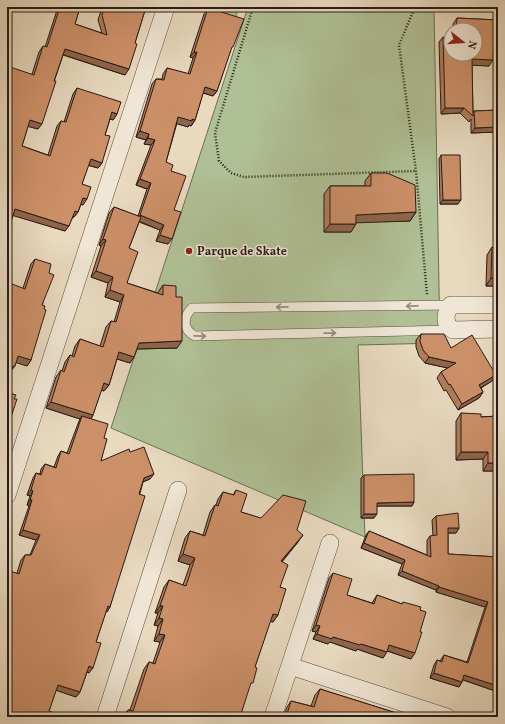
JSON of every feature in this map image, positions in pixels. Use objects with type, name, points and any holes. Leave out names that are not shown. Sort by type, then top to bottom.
[{"type":"street","points":[[7,495],[14,449],[166,7]]},
{"type":"street","points":[[498,305],[451,305],[446,312],[448,327],[453,330],[498,329]]},
{"type":"street","points":[[106,717],[178,490]]},
{"type":"street","points":[[273,717],[330,543]]},
{"type":"street","points":[[290,666],[447,717]]},
{"type":"lane","points":[[451,305],[192,308],[186,316],[185,321],[188,330],[195,336],[453,330]]},
{"type":"path","points":[[253,7],[215,133],[220,161],[231,173],[244,177],[416,171]]},
{"type":"path","points":[[415,7],[399,45],[416,171],[427,296],[451,305]]},
{"type":"green space","points":[[198,7],[239,7],[235,18]]},
{"type":"green space","points":[[248,7],[434,7],[440,343],[358,345],[365,537],[111,428]]},
{"type":"building","points":[[60,7],[80,7],[75,24],[107,35],[102,15],[104,7],[146,7],[129,69],[65,49],[42,124],[30,120],[22,146],[50,156],[61,121],[66,122],[77,88],[121,102],[117,114],[112,112],[105,135],[110,136],[102,163],[91,159],[82,184],[91,187],[87,199],[83,198],[78,212],[75,211],[69,226],[15,209],[7,234],[7,66],[34,75],[43,46],[47,47]]},
{"type":"building","points":[[208,8],[244,19],[232,47],[217,91],[205,87],[195,120],[192,119],[192,121],[178,117],[166,162],[173,165],[171,171],[186,176],[174,210],[181,212],[172,239],[160,235],[164,225],[140,215],[151,183],[140,179],[155,140],[148,138],[149,134],[140,131],[156,79],[164,80],[167,68],[190,74],[197,52],[194,52]]},
{"type":"building","points":[[457,18],[498,20],[498,37],[494,38],[493,60],[483,60],[483,22],[457,22]]},
{"type":"building","points":[[444,62],[472,62],[473,116],[464,108],[445,108]]},
{"type":"building","points":[[498,110],[498,127],[475,128],[474,111]]},
{"type":"building","points":[[441,155],[460,155],[461,200],[443,200]]},
{"type":"building","points":[[371,173],[387,173],[415,185],[416,212],[356,215],[356,224],[330,224],[330,186],[371,186]]},
{"type":"building","points":[[114,207],[141,217],[129,248],[138,252],[127,283],[163,295],[163,285],[176,286],[176,297],[182,297],[182,341],[139,343],[134,357],[119,352],[109,385],[104,383],[93,415],[51,402],[61,370],[64,372],[70,355],[74,357],[80,339],[103,347],[111,321],[116,322],[124,295],[110,290],[113,277],[96,271],[106,240],[103,239]]},
{"type":"building","points":[[492,247],[498,247],[498,278],[491,278]]},
{"type":"building","points":[[35,259],[51,264],[49,273],[54,275],[42,305],[45,306],[44,309],[46,310],[31,360],[18,356],[7,385],[7,282],[25,289]]},
{"type":"building","points":[[421,334],[444,334],[451,348],[472,335],[496,375],[479,385],[483,392],[462,404],[441,372],[456,363],[429,357],[423,350],[420,341]]},
{"type":"building","points":[[7,392],[16,395],[14,399],[17,399],[9,423],[7,422]]},
{"type":"building","points":[[461,413],[481,414],[481,417],[498,416],[498,463],[488,463],[488,452],[461,452]]},
{"type":"building","points":[[82,416],[108,424],[104,438],[107,439],[101,461],[129,449],[130,452],[144,447],[154,474],[144,478],[139,494],[145,496],[110,607],[108,606],[96,642],[101,643],[93,668],[89,666],[80,692],[58,685],[49,711],[67,717],[7,717],[7,570],[19,574],[25,555],[31,555],[40,535],[23,530],[32,500],[30,500],[33,491],[31,490],[36,473],[41,475],[45,464],[56,468],[61,451],[69,454]]},
{"type":"building","points":[[414,474],[414,502],[377,503],[377,514],[364,514],[364,475]]},
{"type":"building","points":[[236,490],[247,494],[241,512],[261,518],[283,495],[306,501],[297,530],[303,535],[281,561],[288,565],[280,587],[286,589],[278,615],[273,614],[255,667],[257,668],[253,683],[251,683],[240,717],[126,717],[128,710],[133,711],[149,662],[155,664],[165,635],[159,634],[163,619],[159,618],[163,606],[160,606],[169,580],[186,586],[195,558],[183,554],[190,531],[205,536],[215,505],[218,506],[223,492],[234,495]]},
{"type":"building","points":[[458,513],[459,528],[448,528],[448,554],[498,557],[498,686],[464,675],[462,682],[434,673],[437,660],[442,662],[444,655],[468,663],[488,602],[439,587],[402,571],[405,560],[364,543],[369,531],[431,557],[430,536],[437,535],[436,516]]},
{"type":"building","points":[[333,573],[352,579],[347,595],[374,604],[377,595],[402,604],[403,602],[421,607],[420,610],[426,612],[420,632],[422,632],[415,653],[389,645],[387,652],[361,644],[360,645],[333,637],[332,639],[317,634],[320,626],[316,625]]},
{"type":"building","points":[[320,689],[409,717],[285,717],[291,701],[314,707]]},
{"type":"place","name":"Parque de Skate","points":[[189,251]]}]
